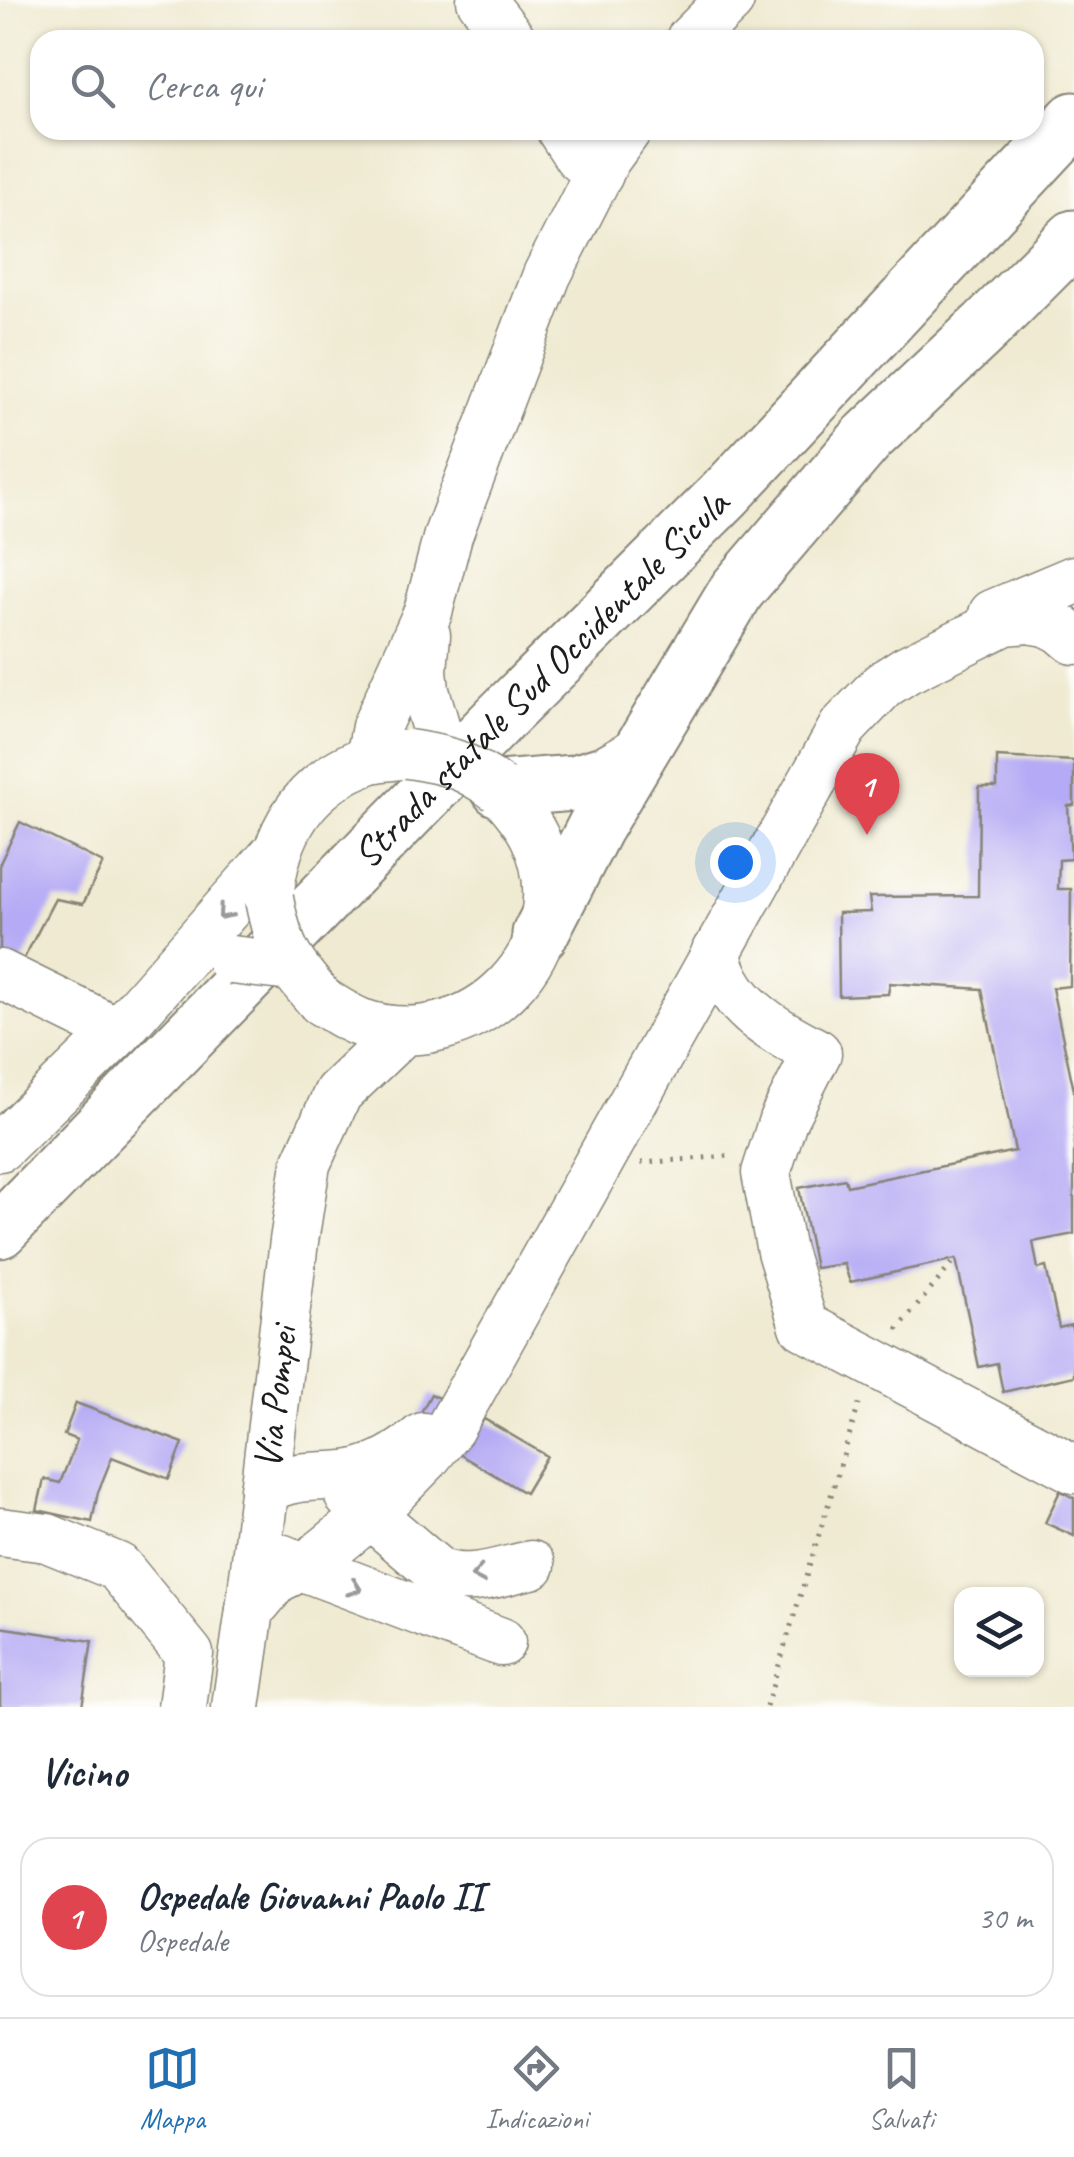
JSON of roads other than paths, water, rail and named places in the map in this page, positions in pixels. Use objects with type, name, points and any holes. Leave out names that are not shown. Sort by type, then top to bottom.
[{"type":"main road","name":"Strada statale Sud Occidentale Sicula","points":[[0,1230],[726,493],[1074,120]]},
{"type":"main road","points":[[540,934],[595,827],[737,590],[868,438],[1074,238]]},
{"type":"main road","points":[[499,789],[574,783],[607,773],[636,758]]},
{"type":"street","points":[[481,0],[504,30]]},
{"type":"street","points":[[700,30],[730,0]]},
{"type":"street","points":[[568,140],[578,156],[599,174]]},
{"type":"street","points":[[414,747],[425,691],[422,670],[428,612],[448,535],[548,275],[606,159],[620,140]]},
{"type":"street","points":[[1074,582],[1067,606],[1074,638]]},
{"type":"street","points":[[264,1489],[296,1477],[354,1474],[390,1461],[425,1436],[432,1416],[701,983],[812,736],[849,690],[895,654],[1074,582]]},
{"type":"street","points":[[174,971],[232,960],[306,984],[359,1023],[403,1032],[439,1028],[473,1015],[502,995],[525,967],[540,934],[546,903],[544,871],[536,840],[520,812],[499,789],[474,771],[376,728],[428,612]]},
{"type":"street","points":[[250,1610],[276,1579],[313,1560],[371,1514],[450,1428],[843,727],[883,685],[906,670],[1006,622],[1047,622],[1074,638]]},
{"type":"street","points":[[338,1093],[332,1040],[306,984],[276,935],[272,877],[295,812],[328,779],[414,747]]},
{"type":"street","points":[[0,1147],[272,877]]},
{"type":"street","points":[[0,974],[118,1032]]},
{"type":"street","points":[[701,983],[817,1053],[782,1120],[766,1173],[781,1251],[804,1326],[1074,1468]]},
{"type":"street","name":"Via Pompei","points":[[236,1707],[306,1164],[338,1093],[403,1032]]},
{"type":"street","points":[[273,1421],[298,1456],[438,1572],[466,1579],[531,1565]]},
{"type":"street","points":[[410,1608],[424,1596],[429,1584],[423,1540],[424,1460]]},
{"type":"street","points":[[0,1532],[46,1538],[118,1567],[189,1654],[182,1707]]},
{"type":"street","points":[[258,1541],[274,1556],[300,1567],[500,1642]]},
{"type":"place","name":"Ospedale Giovanni Paolo II","points":[[867,835]]}]
